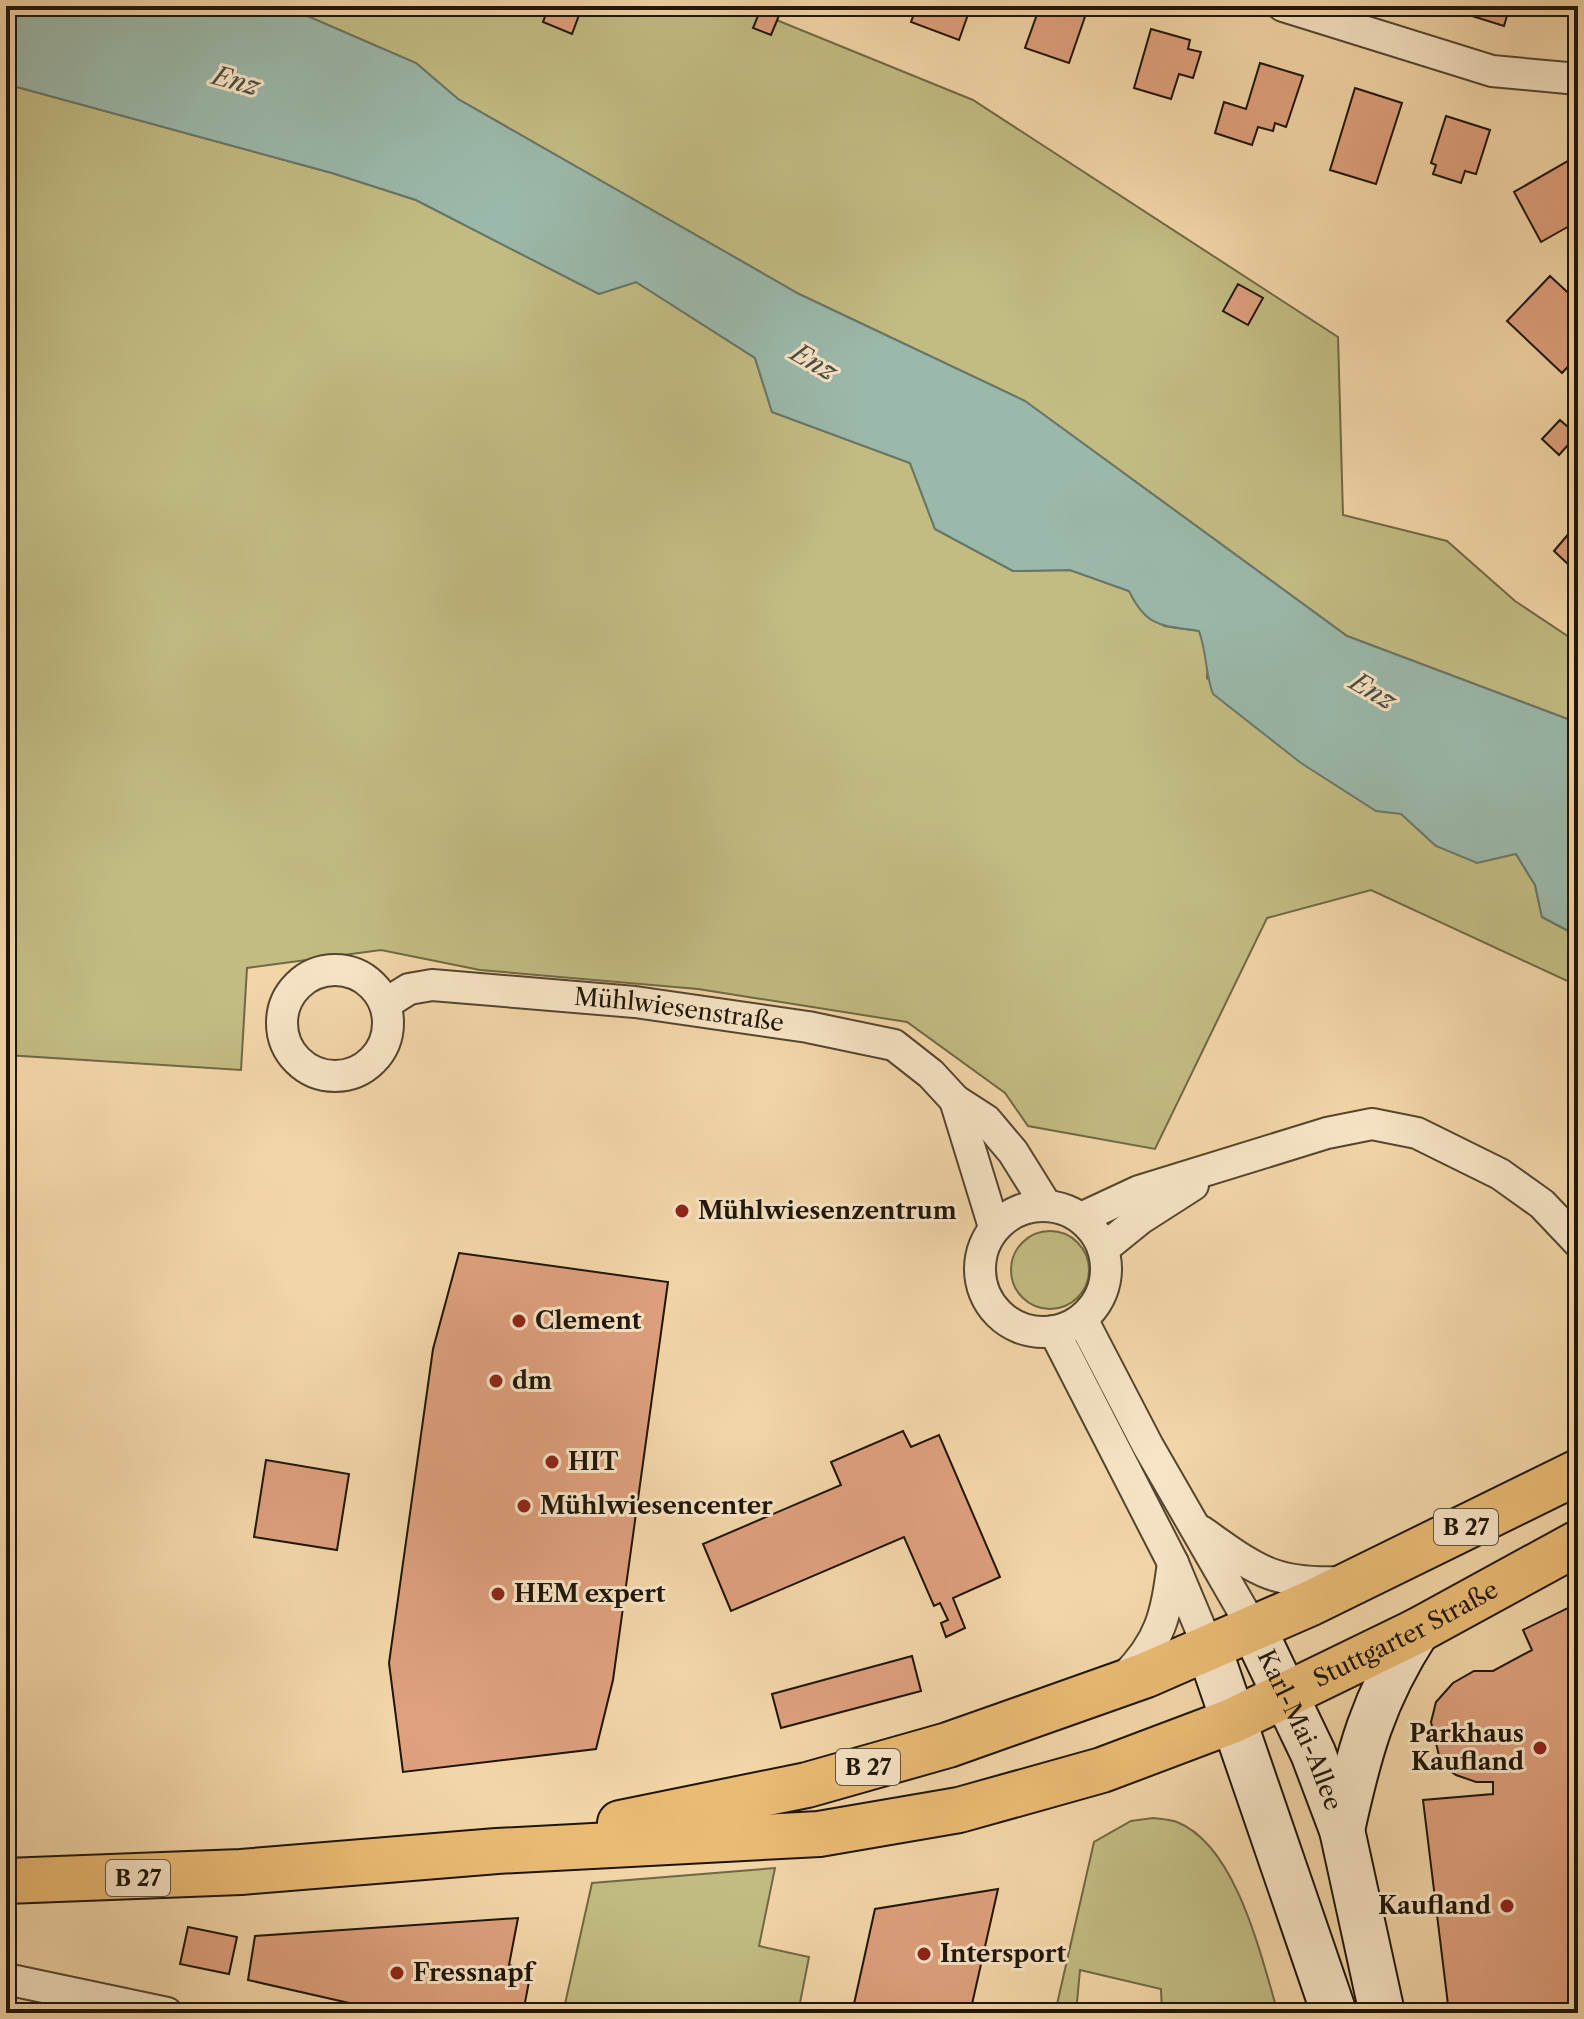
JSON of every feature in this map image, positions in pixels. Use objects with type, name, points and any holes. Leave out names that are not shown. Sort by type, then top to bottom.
[{"type":"main road","name":"B 27","points":[[497,1851],[807,1785],[948,1745],[1118,1685],[1254,1630],[1578,1472]]},
{"type":"main road","name":"Stuttgarter Straße","points":[[1232,1721],[1417,1631],[1578,1543]]},
{"type":"main road","name":"Karl-Mai-Allee","points":[[1254,1630],[1313,1753],[1342,1830],[1382,2013]]},
{"type":"main road","name":"Karl-Mai-Allee","points":[[1342,1830],[1370,1716],[1391,1672],[1417,1631]]},
{"type":"main road","points":[[1209,1649],[1334,2013]]},
{"type":"main road","name":"B 27","points":[[6,1881],[241,1872],[497,1851],[819,1834],[891,1823],[1029,1793],[1232,1721]]},
{"type":"main road","name":"Karl-Mai-Allee","points":[[1268,1827],[1294,1816],[1313,1815],[1342,1830]]},
{"type":"street","points":[[1283,6],[1492,71],[1567,81],[1578,79]]},
{"type":"street","name":"Mühlwiesenstraße","points":[[385,1004],[409,989],[432,985],[577,995],[808,1027],[894,1045],[931,1074],[955,1100],[986,1120],[1013,1152],[1046,1205]]},
{"type":"street","name":"Mühlwiesenstraße","points":[[955,1100],[994,1227]]},
{"type":"street","points":[[1081,1218],[1139,1191],[1327,1133],[1372,1124],[1417,1133],[1500,1174],[1542,1204],[1578,1242]]},
{"type":"street","points":[[1103,1249],[1215,1170]]},
{"type":"street","points":[[1046,1205],[1064,1209],[1081,1218],[1095,1232],[1103,1249],[1106,1268],[1096,1304],[1082,1319],[1054,1331],[1018,1328],[991,1305],[982,1286],[979,1266],[984,1245],[994,1227],[1026,1207],[1046,1205]]},
{"type":"street","points":[[1082,1319],[1193,1525],[1254,1630]]},
{"type":"street","points":[[1054,1331],[1173,1563],[1209,1649]]},
{"type":"street","points":[[1193,1525],[1252,1568],[1277,1578],[1309,1583],[1355,1582]]},
{"type":"street","points":[[1118,1685],[1158,1637],[1167,1611],[1173,1563]]},
{"type":"street","points":[[6,1979],[167,2013]]},
{"type":"shaded area","points":[[284,6],[742,6],[973,100],[1338,337],[1343,515],[1447,541],[1515,601],[1578,643],[1578,723],[1347,636],[1025,401],[799,294],[458,99],[416,63]]},
{"type":"shaded area","points":[[6,84],[332,173],[416,200],[599,294],[636,282],[755,358],[772,412],[910,463],[935,529],[1013,571],[1070,570],[1129,591],[1164,626],[1199,631],[1208,656],[1207,678],[1376,810],[1401,813],[1436,846],[1516,854],[1535,885],[1542,917],[1578,936],[1578,986],[1371,890],[1267,918],[1155,1149],[1028,1126],[1005,1093],[907,1022],[698,989],[480,970],[381,950],[247,968],[241,1070],[6,1055]]},
{"type":"shaded area","points":[[1050,1231],[1065,1234],[1078,1242],[1086,1255],[1089,1270],[1086,1285],[1078,1298],[1065,1306],[1050,1309],[1035,1306],[1022,1298],[1014,1285],[1011,1270],[1014,1255],[1022,1242],[1035,1234]]},
{"type":"shaded area","points":[[1153,1818],[1177,1822],[1198,1835],[1216,1854],[1244,1906],[1278,2013],[1162,2013],[1161,1989],[1080,1970],[1076,2013],[1055,2013],[1094,1842],[1131,1821]]},
{"type":"shaded area","points":[[775,1868],[759,1946],[809,1957],[798,2013],[563,2013],[592,1883]]},
{"type":"water","name":"Enz","points":[[6,6],[284,6],[416,63],[458,99],[799,294],[1025,401],[1347,636],[1578,723],[1578,936],[1542,917],[1535,885],[1516,854],[1477,863],[1436,846],[1401,814],[1376,811],[1301,763],[1213,694],[1199,631],[1156,623],[1142,612],[1129,591],[1070,570],[1013,571],[935,529],[910,463],[772,412],[755,358],[636,282],[599,294],[416,200],[332,173],[6,84]]},
{"type":"building","points":[[549,6],[582,7],[572,34],[543,22]]},
{"type":"building","points":[[762,6],[783,6],[771,35],[753,28]]},
{"type":"building","points":[[917,6],[971,6],[959,40],[911,22]]},
{"type":"building","points":[[1040,6],[1088,8],[1069,63],[1025,48]]},
{"type":"building","points":[[1454,6],[1510,6],[1504,26],[1453,10]]},
{"type":"building","points":[[1151,29],[1190,40],[1188,49],[1201,52],[1193,78],[1179,74],[1171,99],[1134,88]]},
{"type":"building","points":[[1260,63],[1303,76],[1286,127],[1275,123],[1273,131],[1258,127],[1252,145],[1215,133],[1224,102],[1246,109]]},
{"type":"building","points":[[1355,88],[1402,103],[1376,184],[1330,170]]},
{"type":"building","points":[[1446,116],[1490,130],[1476,174],[1465,171],[1461,183],[1433,174],[1436,165],[1431,163]]},
{"type":"building","points":[[1568,161],[1578,181],[1578,221],[1541,242],[1514,192]]},
{"type":"building","points":[[1550,276],[1578,302],[1578,356],[1562,373],[1507,321]]},
{"type":"building","points":[[1238,284],[1263,298],[1248,325],[1223,311]]},
{"type":"building","points":[[1560,420],[1577,435],[1559,455],[1542,439]]},
{"type":"building","points":[[1577,524],[1578,559],[1571,567],[1554,551]]},
{"type":"building","name":"Mühlwiesencenter","points":[[459,1253],[668,1282],[613,1680],[596,1749],[403,1772],[389,1663],[433,1349]]},
{"type":"building","points":[[903,1431],[911,1447],[939,1435],[1000,1577],[953,1598],[965,1628],[946,1637],[941,1623],[948,1620],[940,1603],[934,1606],[904,1537],[731,1611],[703,1544],[841,1485],[831,1462]]},
{"type":"building","points":[[266,1460],[349,1474],[337,1550],[254,1537]]},
{"type":"building","name":"Kaufland","points":[[1578,1603],[1578,2013],[1449,2013],[1423,1800],[1493,1794],[1493,1782],[1476,1782],[1456,1775],[1441,1764],[1431,1722],[1436,1702],[1453,1683],[1474,1671],[1493,1671],[1532,1650],[1523,1630]]},
{"type":"building","points":[[912,1656],[921,1691],[781,1728],[772,1694]]},
{"type":"building","name":"Intersport","points":[[998,1889],[970,2013],[852,2013],[875,1909]]},
{"type":"building","points":[[518,1918],[509,1965],[531,1971],[523,2013],[393,2013],[248,1980],[255,1936]]},
{"type":"building","points":[[188,1927],[237,1937],[229,1974],[180,1964]]},
{"type":"place","name":"Mühlwiesenzentrum","points":[[682,1211]]},
{"type":"place","name":"Clement","points":[[519,1321]]},
{"type":"place","name":"dm","points":[[496,1381]]},
{"type":"place","name":"HIT","points":[[552,1462]]},
{"type":"place","name":"Mühlwiesencenter","points":[[524,1506]]},
{"type":"place","name":"HEM expert","points":[[498,1594]]},
{"type":"place","name":"Parkhaus Kaufland","points":[[1540,1748]]},
{"type":"place","name":"Kaufland","points":[[1507,1906]]},
{"type":"place","name":"Intersport","points":[[924,1954]]},
{"type":"place","name":"Fressnapf","points":[[397,1973]]}]
